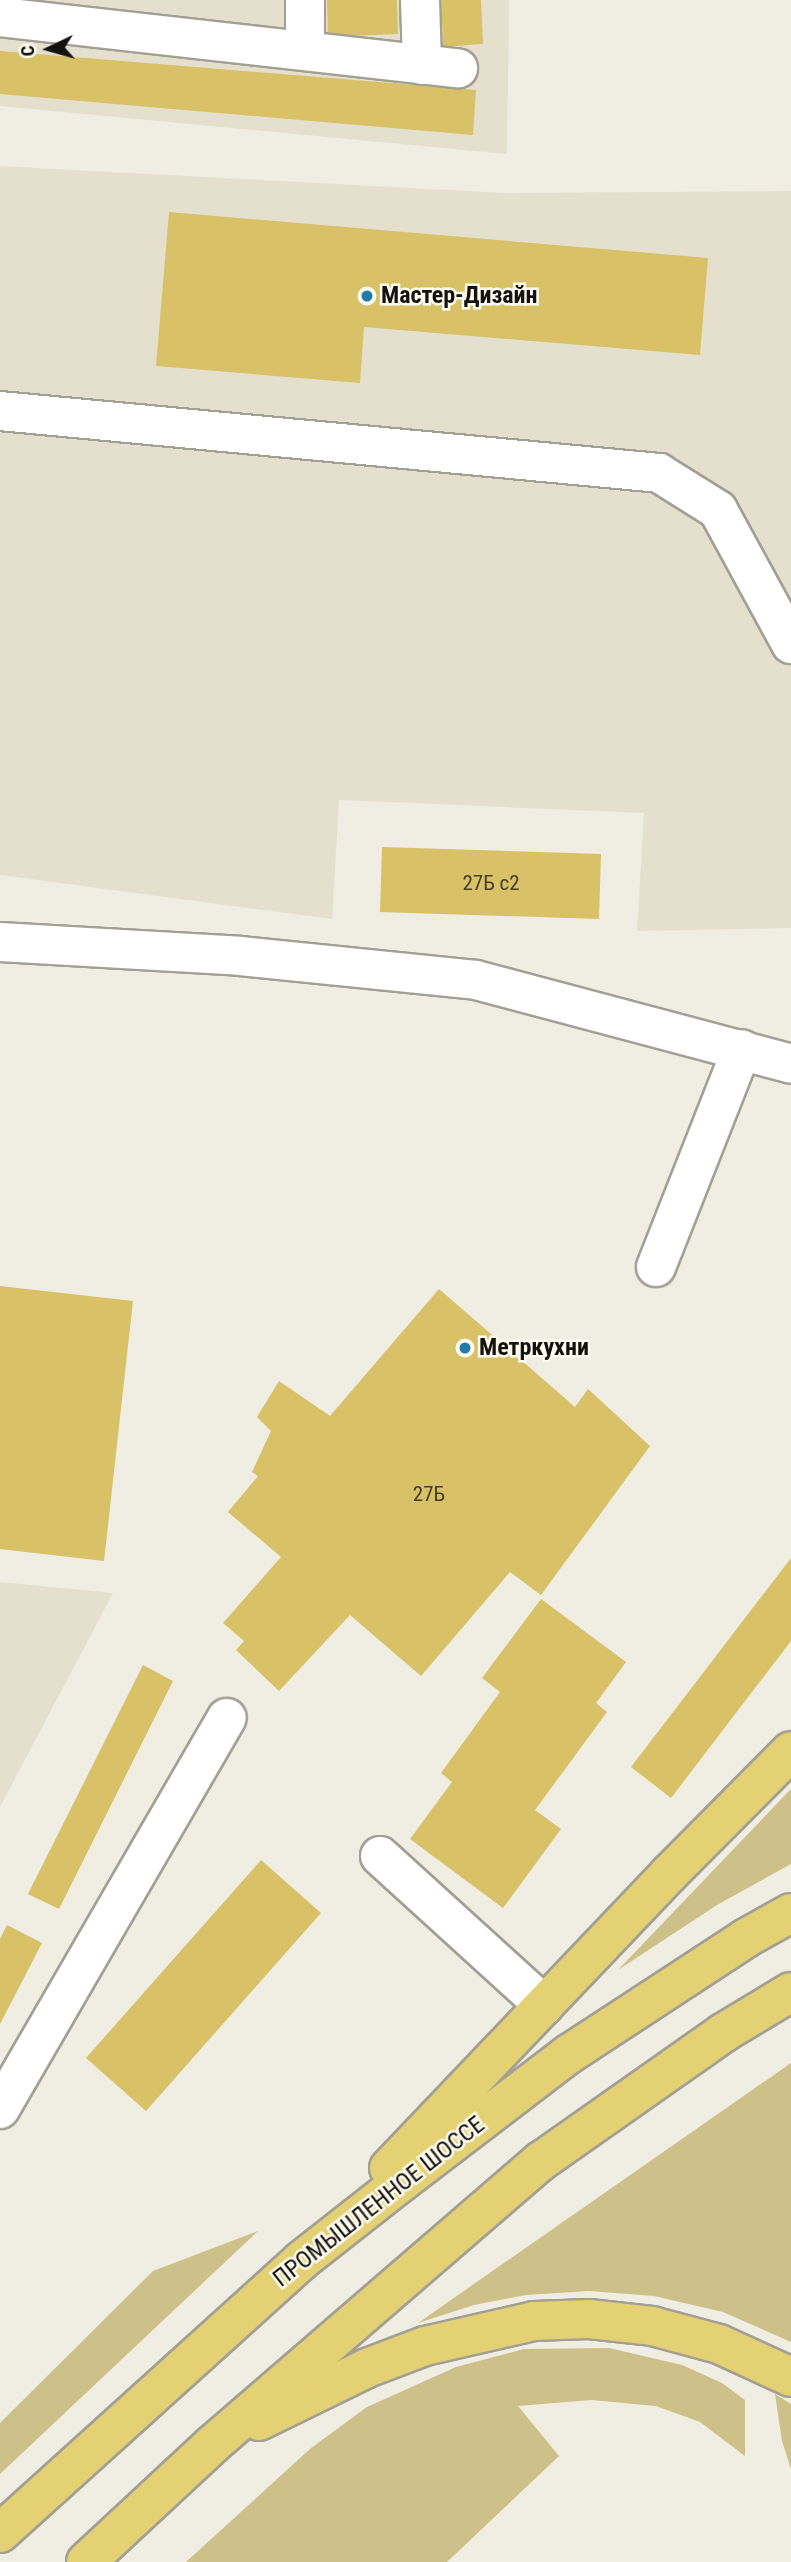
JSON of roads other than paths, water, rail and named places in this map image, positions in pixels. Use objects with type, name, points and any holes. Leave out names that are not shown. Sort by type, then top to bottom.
[{"type":"main road","points":[[302,2260],[544,2005],[791,1751]]},
{"type":"main road","name":"ПРОМЫШЛЕННОЕ ШОССЕ","points":[[0,2533],[302,2260],[569,2054],[746,1938],[791,1913]]},
{"type":"main road","points":[[86,2562],[213,2444],[541,2161],[723,2034],[791,1992]]},
{"type":"main road","points":[[213,2444],[378,2363],[425,2346],[534,2321],[589,2319],[652,2326],[719,2344],[791,2377]]},
{"type":"lane","points":[[305,0],[305,51]]},
{"type":"lane","points":[[0,17],[440,67],[420,0]]},
{"type":"lane","points":[[0,411],[659,472],[718,510],[791,644]]},
{"type":"lane","points":[[0,942],[240,956],[476,979],[791,1064]]},
{"type":"lane","points":[[656,1267],[742,1049]]},
{"type":"lane","points":[[0,2109],[227,1718]]},
{"type":"lane","points":[[380,1856],[544,2005]]},
{"type":"place","name":"Мастер-Дизайн","points":[[367,296]]},
{"type":"place","name":"Метркухни","points":[[465,1348]]}]
